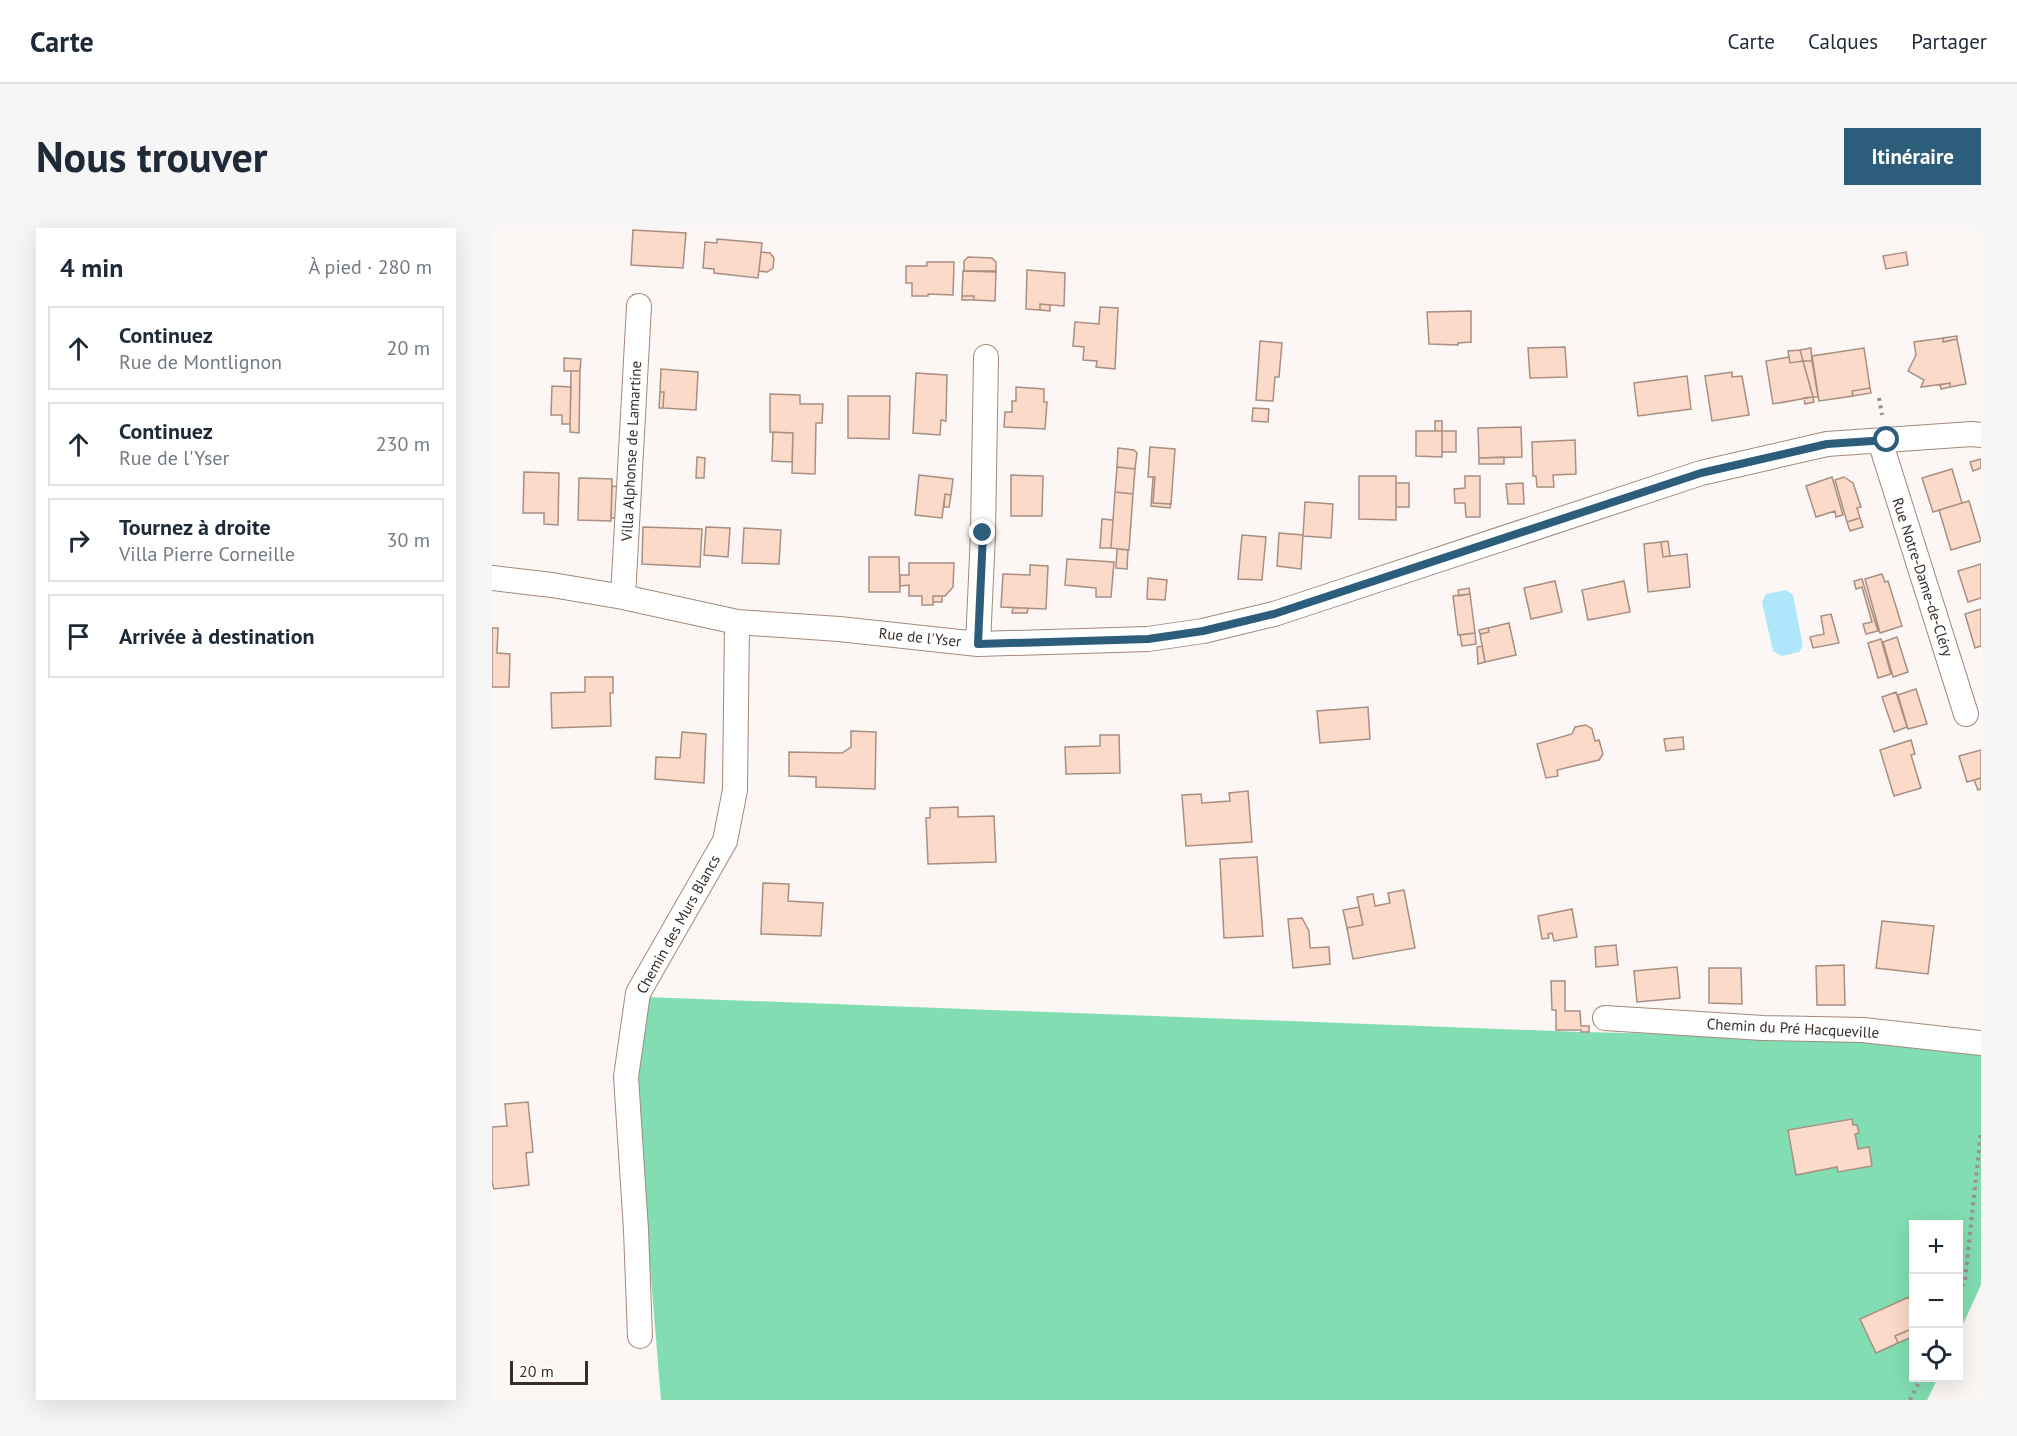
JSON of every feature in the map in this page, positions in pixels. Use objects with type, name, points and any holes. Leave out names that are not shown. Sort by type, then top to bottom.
[{"type":"street","name":"Villa Alphonse de Lamartine","points":[[623,597],[639,306]]},
{"type":"street","points":[[978,644],[983,533],[986,357]]},
{"type":"street","name":"Rue de l'Yser","points":[[492,578],[623,597],[737,621],[978,644],[1148,639],[1213,628],[1274,614],[1701,473],[1827,444],[1981,435]]},
{"type":"street","name":"Rue Notre-Dame-de-Cléry","points":[[1880,441],[1966,714]]},
{"type":"street","name":"Chemin des Murs Blancs","points":[[640,1336],[626,1077],[638,993],[724,841],[735,790],[737,621]]},
{"type":"street","name":"Chemin du Pré Hacqueville","points":[[1605,1018],[1763,1028],[1863,1030],[1981,1043]]},
{"type":"path","points":[[1963,1284],[1981,1131]]},
{"type":"path","points":[[1910,1400],[1918,1382]]},
{"type":"green space","points":[[646,997],[1581,1032],[1860,1038],[1981,1050],[1981,1285],[1963,1324],[1963,1220],[1909,1220],[1909,1382],[1936,1382],[1927,1400],[661,1400],[634,1069]]},
{"type":"water","points":[[1786,590],[1793,595],[1803,646],[1799,652],[1782,656],[1773,651],[1762,602],[1766,594]]},
{"type":"building","points":[[633,230],[686,233],[683,268],[631,265]]},
{"type":"building","points":[[717,239],[762,243],[758,278],[714,273],[714,269],[703,268],[705,242],[717,243]]},
{"type":"building","points":[[761,252],[770,253],[774,258],[773,268],[767,272],[759,271]]},
{"type":"building","points":[[1906,252],[1908,265],[1886,269],[1883,256]]},
{"type":"building","points":[[968,257],[992,258],[996,262],[996,272],[964,271],[964,261]]},
{"type":"building","points":[[927,262],[954,262],[953,295],[912,296],[912,283],[906,283],[906,266],[927,266]]},
{"type":"building","points":[[1027,270],[1065,273],[1064,306],[1040,304],[1040,310],[1026,309]]},
{"type":"building","points":[[963,271],[996,271],[995,301],[974,300],[974,296],[962,296]]},
{"type":"building","points":[[962,296],[974,296],[974,300],[962,300]]},
{"type":"building","points":[[1040,304],[1050,305],[1050,311],[1040,310]]},
{"type":"building","points":[[1100,307],[1118,308],[1115,369],[1096,367],[1097,361],[1083,360],[1084,347],[1073,346],[1075,322],[1099,324]]},
{"type":"building","points":[[1471,311],[1471,342],[1458,343],[1458,345],[1429,344],[1427,312]]},
{"type":"building","points":[[1957,336],[1957,339],[1943,342],[1943,338]]},
{"type":"building","points":[[1943,338],[1943,342],[1957,339],[1966,384],[1950,387],[1950,383],[1921,387],[1924,380],[1908,371],[1916,355],[1914,342]]},
{"type":"building","points":[[1260,341],[1282,343],[1279,377],[1275,377],[1273,401],[1256,400]]},
{"type":"building","points":[[1565,347],[1567,377],[1530,378],[1528,348]]},
{"type":"building","points":[[1811,348],[1812,361],[1803,361],[1800,350]]},
{"type":"building","points":[[1864,348],[1870,388],[1852,391],[1853,396],[1819,401],[1812,356]]},
{"type":"building","points":[[1800,350],[1803,361],[1790,363],[1788,351]]},
{"type":"building","points":[[1789,357],[1790,363],[1803,361],[1813,397],[1773,404],[1766,361]]},
{"type":"building","points":[[564,358],[581,359],[580,371],[564,371]]},
{"type":"building","points":[[1803,361],[1812,361],[1818,397],[1813,397]]},
{"type":"building","points":[[661,369],[698,372],[696,410],[663,408],[664,392],[660,392]]},
{"type":"building","points":[[571,371],[580,371],[579,433],[570,432]]},
{"type":"building","points":[[1732,372],[1732,377],[1742,376],[1749,415],[1712,421],[1705,376]]},
{"type":"building","points":[[916,373],[947,375],[946,421],[941,420],[940,435],[913,433]]},
{"type":"building","points":[[1687,376],[1691,409],[1638,416],[1634,383]]},
{"type":"building","points":[[1950,383],[1950,387],[1941,389],[1940,385]]},
{"type":"building","points":[[552,386],[571,387],[570,424],[562,424],[562,415],[551,415]]},
{"type":"building","points":[[1016,387],[1044,389],[1044,402],[1047,402],[1045,429],[1004,427],[1005,412],[1012,412],[1012,401],[1016,401]]},
{"type":"building","points":[[1870,388],[1871,393],[1853,396],[1852,391]]},
{"type":"building","points":[[660,392],[664,392],[663,408],[659,408]]},
{"type":"building","points":[[770,394],[800,395],[800,404],[823,404],[822,423],[816,423],[815,474],[792,473],[793,433],[770,432]]},
{"type":"building","points":[[848,396],[890,396],[889,439],[848,438]]},
{"type":"building","points":[[1813,397],[1814,402],[1805,404],[1804,398]]},
{"type":"building","points":[[1253,408],[1269,409],[1268,422],[1252,421]]},
{"type":"building","points":[[1435,421],[1442,421],[1442,431],[1435,431]]},
{"type":"building","points":[[1521,427],[1522,457],[1479,458],[1478,428]]},
{"type":"building","points":[[1416,431],[1442,431],[1442,457],[1416,456]]},
{"type":"building","points":[[1442,431],[1456,431],[1456,452],[1442,452]]},
{"type":"building","points":[[773,432],[793,433],[792,462],[772,461]]},
{"type":"building","points":[[1575,440],[1576,474],[1553,475],[1554,487],[1537,487],[1536,476],[1533,476],[1532,442]]},
{"type":"building","points":[[1150,447],[1175,449],[1171,504],[1153,503],[1155,477],[1148,477]]},
{"type":"building","points":[[1118,448],[1134,450],[1137,453],[1135,469],[1117,467]]},
{"type":"building","points":[[697,457],[705,458],[704,478],[696,478]]},
{"type":"building","points":[[1504,457],[1504,464],[1479,464],[1479,458]]},
{"type":"building","points":[[1981,459],[1981,468],[1973,471],[1970,462]]},
{"type":"building","points":[[1117,467],[1135,469],[1133,494],[1115,492]]},
{"type":"building","points":[[1952,469],[1962,503],[1933,512],[1922,478]]},
{"type":"building","points":[[524,472],[559,473],[558,525],[544,524],[544,513],[523,513]]},
{"type":"building","points":[[919,475],[953,479],[951,495],[945,494],[942,518],[915,515]]},
{"type":"building","points":[[1011,475],[1043,476],[1042,516],[1011,516]]},
{"type":"building","points":[[1359,476],[1396,476],[1396,520],[1359,519]]},
{"type":"building","points":[[1465,476],[1480,476],[1480,517],[1466,517],[1465,503],[1455,503],[1454,489],[1465,488]]},
{"type":"building","points":[[1153,477],[1155,477],[1153,503],[1171,504],[1170,508],[1151,506]]},
{"type":"building","points":[[1832,477],[1843,515],[1836,517],[1835,511],[1816,517],[1806,486]]},
{"type":"building","points":[[1844,477],[1853,483],[1861,507],[1857,508],[1860,518],[1847,522],[1835,480]]},
{"type":"building","points":[[579,478],[612,479],[611,521],[578,520]]},
{"type":"building","points":[[1396,483],[1409,483],[1409,507],[1396,507]]},
{"type":"building","points":[[1523,483],[1524,504],[1508,504],[1506,484]]},
{"type":"building","points":[[612,486],[620,487],[618,518],[611,518]]},
{"type":"building","points":[[1115,492],[1133,494],[1129,550],[1111,548]]},
{"type":"building","points":[[945,494],[951,495],[949,507],[944,507]]},
{"type":"building","points":[[1969,501],[1981,541],[1951,550],[1939,510]]},
{"type":"building","points":[[1305,502],[1333,504],[1331,538],[1303,536]]},
{"type":"building","points":[[1860,518],[1863,527],[1850,531],[1847,522]]},
{"type":"building","points":[[1102,519],[1113,520],[1111,548],[1100,548]]},
{"type":"building","points":[[643,527],[702,529],[700,567],[642,564]]},
{"type":"building","points":[[706,527],[730,528],[728,557],[704,555]]},
{"type":"building","points":[[744,528],[781,530],[779,564],[742,563]]},
{"type":"building","points":[[1279,533],[1303,535],[1301,569],[1277,566]]},
{"type":"building","points":[[1242,535],[1266,537],[1262,580],[1238,579]]},
{"type":"building","points":[[1668,541],[1670,556],[1663,557],[1661,542]]},
{"type":"building","points":[[1661,542],[1663,557],[1687,554],[1690,587],[1648,592],[1644,544]]},
{"type":"building","points":[[1117,549],[1128,550],[1127,569],[1116,568]]},
{"type":"building","points":[[869,557],[899,557],[900,592],[869,592]]},
{"type":"building","points":[[1067,559],[1114,562],[1111,597],[1096,597],[1096,588],[1065,585]]},
{"type":"building","points":[[909,563],[954,563],[953,587],[945,596],[933,596],[933,605],[922,605],[922,596],[909,596],[909,585],[900,586],[900,575],[909,575]]},
{"type":"building","points":[[1981,564],[1981,598],[1968,602],[1958,571]]},
{"type":"building","points":[[1030,565],[1048,566],[1046,609],[1001,607],[1003,574],[1030,575]]},
{"type":"building","points":[[1882,574],[1885,582],[1888,581],[1902,626],[1880,633],[1865,579]]},
{"type":"building","points":[[1148,578],[1167,580],[1165,600],[1147,599]]},
{"type":"building","points":[[1862,579],[1878,631],[1866,634],[1863,624],[1872,622],[1862,587],[1856,589],[1854,581]]},
{"type":"building","points":[[1555,581],[1562,612],[1531,619],[1524,588]]},
{"type":"building","points":[[1624,581],[1630,612],[1588,620],[1582,590]]},
{"type":"building","points":[[1469,588],[1470,594],[1459,596],[1458,590]]},
{"type":"building","points":[[1470,594],[1475,633],[1458,635],[1453,596]]},
{"type":"building","points":[[933,596],[942,596],[942,602],[933,602]]},
{"type":"building","points":[[1013,608],[1028,608],[1027,613],[1012,613]]},
{"type":"building","points":[[1981,609],[1981,646],[1975,648],[1965,614]]},
{"type":"building","points":[[1831,614],[1839,643],[1813,648],[1810,637],[1824,634],[1821,616]]},
{"type":"building","points":[[1509,623],[1516,655],[1485,662],[1480,634],[1489,632],[1488,628]]},
{"type":"building","points":[[492,628],[498,628],[497,653],[510,654],[509,687],[492,687]]},
{"type":"building","points":[[1488,628],[1489,632],[1480,634],[1479,630]]},
{"type":"building","points":[[1475,633],[1476,644],[1462,646],[1460,635]]},
{"type":"building","points":[[1897,637],[1908,672],[1893,677],[1883,642]]},
{"type":"building","points":[[1881,639],[1891,674],[1878,678],[1868,643]]},
{"type":"building","points":[[1482,646],[1485,662],[1478,664],[1477,647]]},
{"type":"building","points":[[585,677],[613,677],[613,693],[610,693],[611,726],[552,728],[551,693],[585,692]]},
{"type":"building","points":[[1916,689],[1927,724],[1908,729],[1898,695]]},
{"type":"building","points":[[1896,692],[1907,727],[1894,732],[1882,697]]},
{"type":"building","points":[[1368,707],[1370,739],[1320,743],[1317,711]]},
{"type":"building","points":[[1586,725],[1592,729],[1595,741],[1599,740],[1603,754],[1599,760],[1557,770],[1558,776],[1546,778],[1537,744],[1572,734],[1575,727]]},
{"type":"building","points":[[851,731],[876,732],[875,789],[816,787],[816,777],[789,776],[789,752],[842,753],[851,747]]},
{"type":"building","points":[[682,732],[706,734],[704,783],[655,779],[656,757],[680,758]]},
{"type":"building","points":[[1100,735],[1119,735],[1120,773],[1066,774],[1065,747],[1100,746]]},
{"type":"building","points":[[1683,737],[1684,749],[1666,751],[1664,739]]},
{"type":"building","points":[[1911,740],[1915,754],[1911,755],[1921,788],[1894,796],[1880,750]]},
{"type":"building","points":[[1981,750],[1981,778],[1967,782],[1959,756]]},
{"type":"building","points":[[1981,778],[1981,789],[1978,790],[1974,780]]},
{"type":"building","points":[[1248,791],[1252,842],[1186,846],[1182,795],[1201,794],[1202,803],[1230,801],[1229,793]]},
{"type":"building","points":[[958,807],[958,817],[994,816],[996,862],[928,864],[926,818],[930,818],[930,808]]},
{"type":"building","points":[[1257,857],[1263,936],[1224,938],[1220,859]]},
{"type":"building","points":[[763,883],[789,884],[788,901],[823,903],[821,936],[761,934]]},
{"type":"building","points":[[1404,890],[1415,948],[1353,959],[1347,928],[1363,925],[1357,897],[1373,894],[1375,906],[1390,903],[1388,893]]},
{"type":"building","points":[[1359,907],[1363,925],[1347,928],[1343,910]]},
{"type":"building","points":[[1572,909],[1577,937],[1554,941],[1552,933],[1548,934],[1549,938],[1542,939],[1538,916]]},
{"type":"building","points":[[1302,918],[1309,931],[1310,948],[1329,947],[1330,964],[1293,968],[1288,919]]},
{"type":"building","points":[[1882,921],[1934,926],[1928,974],[1876,968]]},
{"type":"building","points":[[1616,945],[1618,965],[1596,967],[1595,947]]},
{"type":"building","points":[[1844,965],[1845,1005],[1817,1005],[1816,966]]},
{"type":"building","points":[[1677,967],[1680,998],[1637,1002],[1634,971]]},
{"type":"building","points":[[1709,968],[1741,968],[1742,1004],[1709,1003]]},
{"type":"building","points":[[1551,981],[1565,981],[1565,1011],[1580,1011],[1581,1026],[1589,1026],[1589,1032],[1556,1030],[1556,1010],[1552,1010]]},
{"type":"building","points":[[528,1102],[533,1152],[526,1153],[529,1185],[494,1189],[492,1127],[507,1126],[505,1104]]},
{"type":"building","points":[[1852,1119],[1859,1133],[1855,1134],[1858,1149],[1869,1147],[1872,1166],[1838,1172],[1837,1167],[1796,1175],[1788,1130]]},
{"type":"building","points":[[1909,1297],[1909,1330],[1895,1336],[1898,1343],[1876,1353],[1860,1319]]},
{"type":"building","points":[[1909,1330],[1909,1338],[1898,1343],[1895,1336]]},
{"type":"route","points":[[983,533],[978,644],[1148,639],[1203,631],[1274,614],[1701,473],[1827,444],[1887,440]]}]
